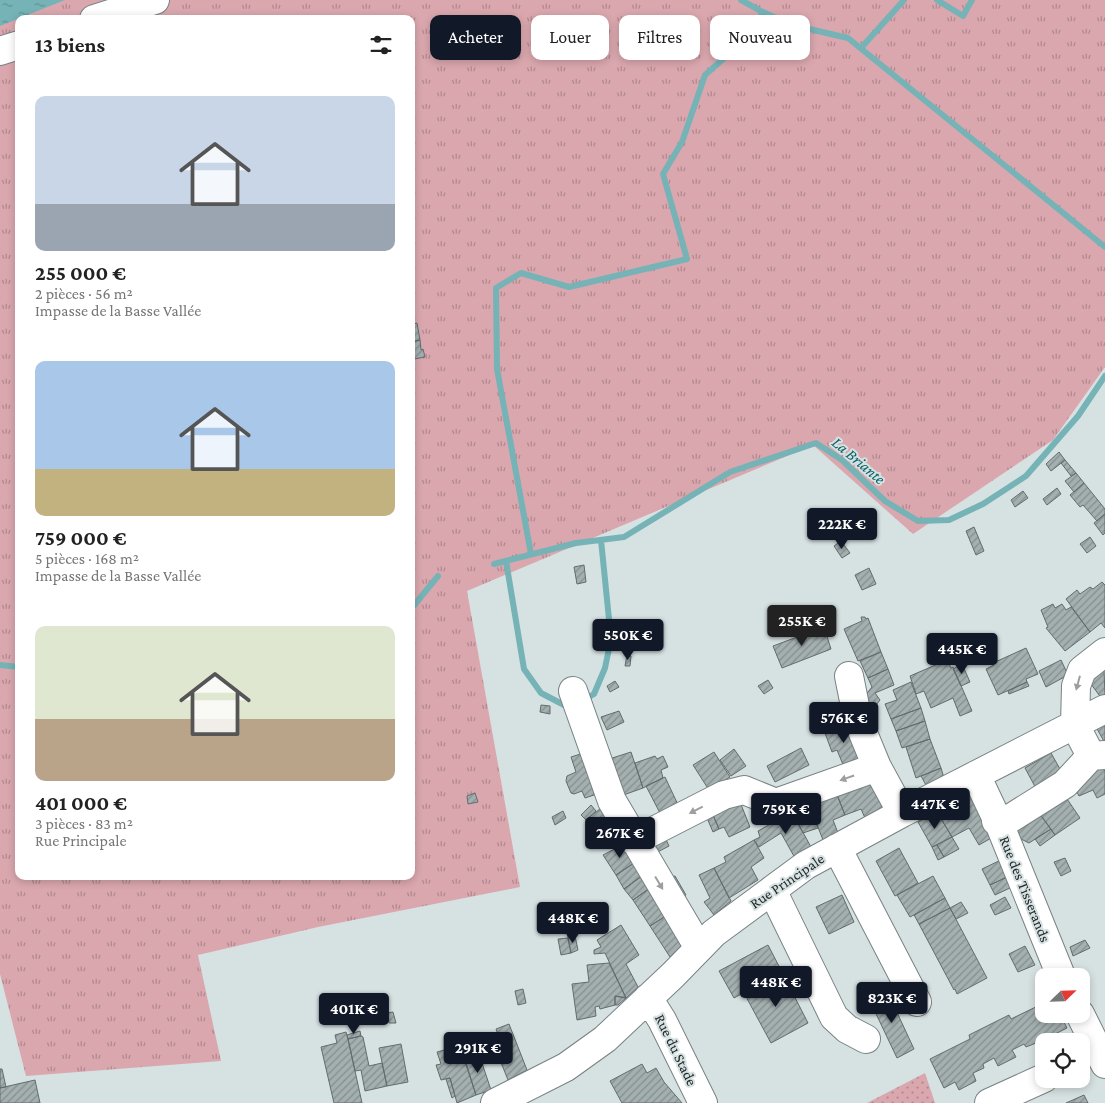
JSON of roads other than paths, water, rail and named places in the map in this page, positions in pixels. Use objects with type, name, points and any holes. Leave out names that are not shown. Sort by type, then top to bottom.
[{"type":"street","points":[[107,15],[155,0]]},
{"type":"street","points":[[0,51],[15,46]]},
{"type":"street","points":[[996,821],[1011,818],[1065,784],[1098,755],[1075,725],[1076,686],[1082,670],[1105,652]]},
{"type":"street","points":[[849,676],[858,721],[877,768],[902,813]]},
{"type":"street","points":[[577,703],[612,801],[699,948]]},
{"type":"street","name":"Rue Principale","points":[[495,1103],[566,1067],[605,1039],[714,933],[806,865],[902,813],[1105,709]]},
{"type":"street","points":[[634,841],[730,794],[744,790],[776,803],[877,768]]},
{"type":"street","name":"Rue des Tisserands","points":[[976,775],[1058,968]]},
{"type":"street","points":[[837,848],[917,1002]]},
{"type":"street","points":[[772,890],[834,1017],[847,1029],[866,1039]]},
{"type":"street","name":"Rue du Stade","points":[[648,998],[662,1020],[703,1103]]},
{"type":"street","points":[[1083,1023],[1095,1059]]},
{"type":"street","points":[[989,1103],[1035,1082]]},
{"type":"water","points":[[0,0],[65,0],[28,15],[15,15],[15,20],[0,26]]},
{"type":"waterway","points":[[531,554],[497,369],[496,288],[521,273],[569,287],[687,259],[663,174],[682,142],[705,75],[748,37],[763,12],[741,0]]},
{"type":"waterway","points":[[861,48],[904,0]]},
{"type":"waterway","points":[[937,0],[963,16],[972,0]]},
{"type":"waterway","points":[[763,12],[792,25],[848,38],[1105,247]]},
{"type":"waterway","name":"La Briante","points":[[494,564],[576,543],[624,537],[730,472],[816,443],[842,460],[885,501],[918,521],[949,520],[983,504],[1026,476],[1078,416],[1105,376]]},
{"type":"waterway","points":[[582,701],[594,694],[605,668],[611,639],[601,540]]},
{"type":"waterway","points":[[506,561],[524,669],[541,693],[564,705],[570,704]]},
{"type":"waterway","name":"La Briante","points":[[415,604],[438,576]]},
{"type":"waterway","name":"La Briante","points":[[0,665],[15,667]]}]
